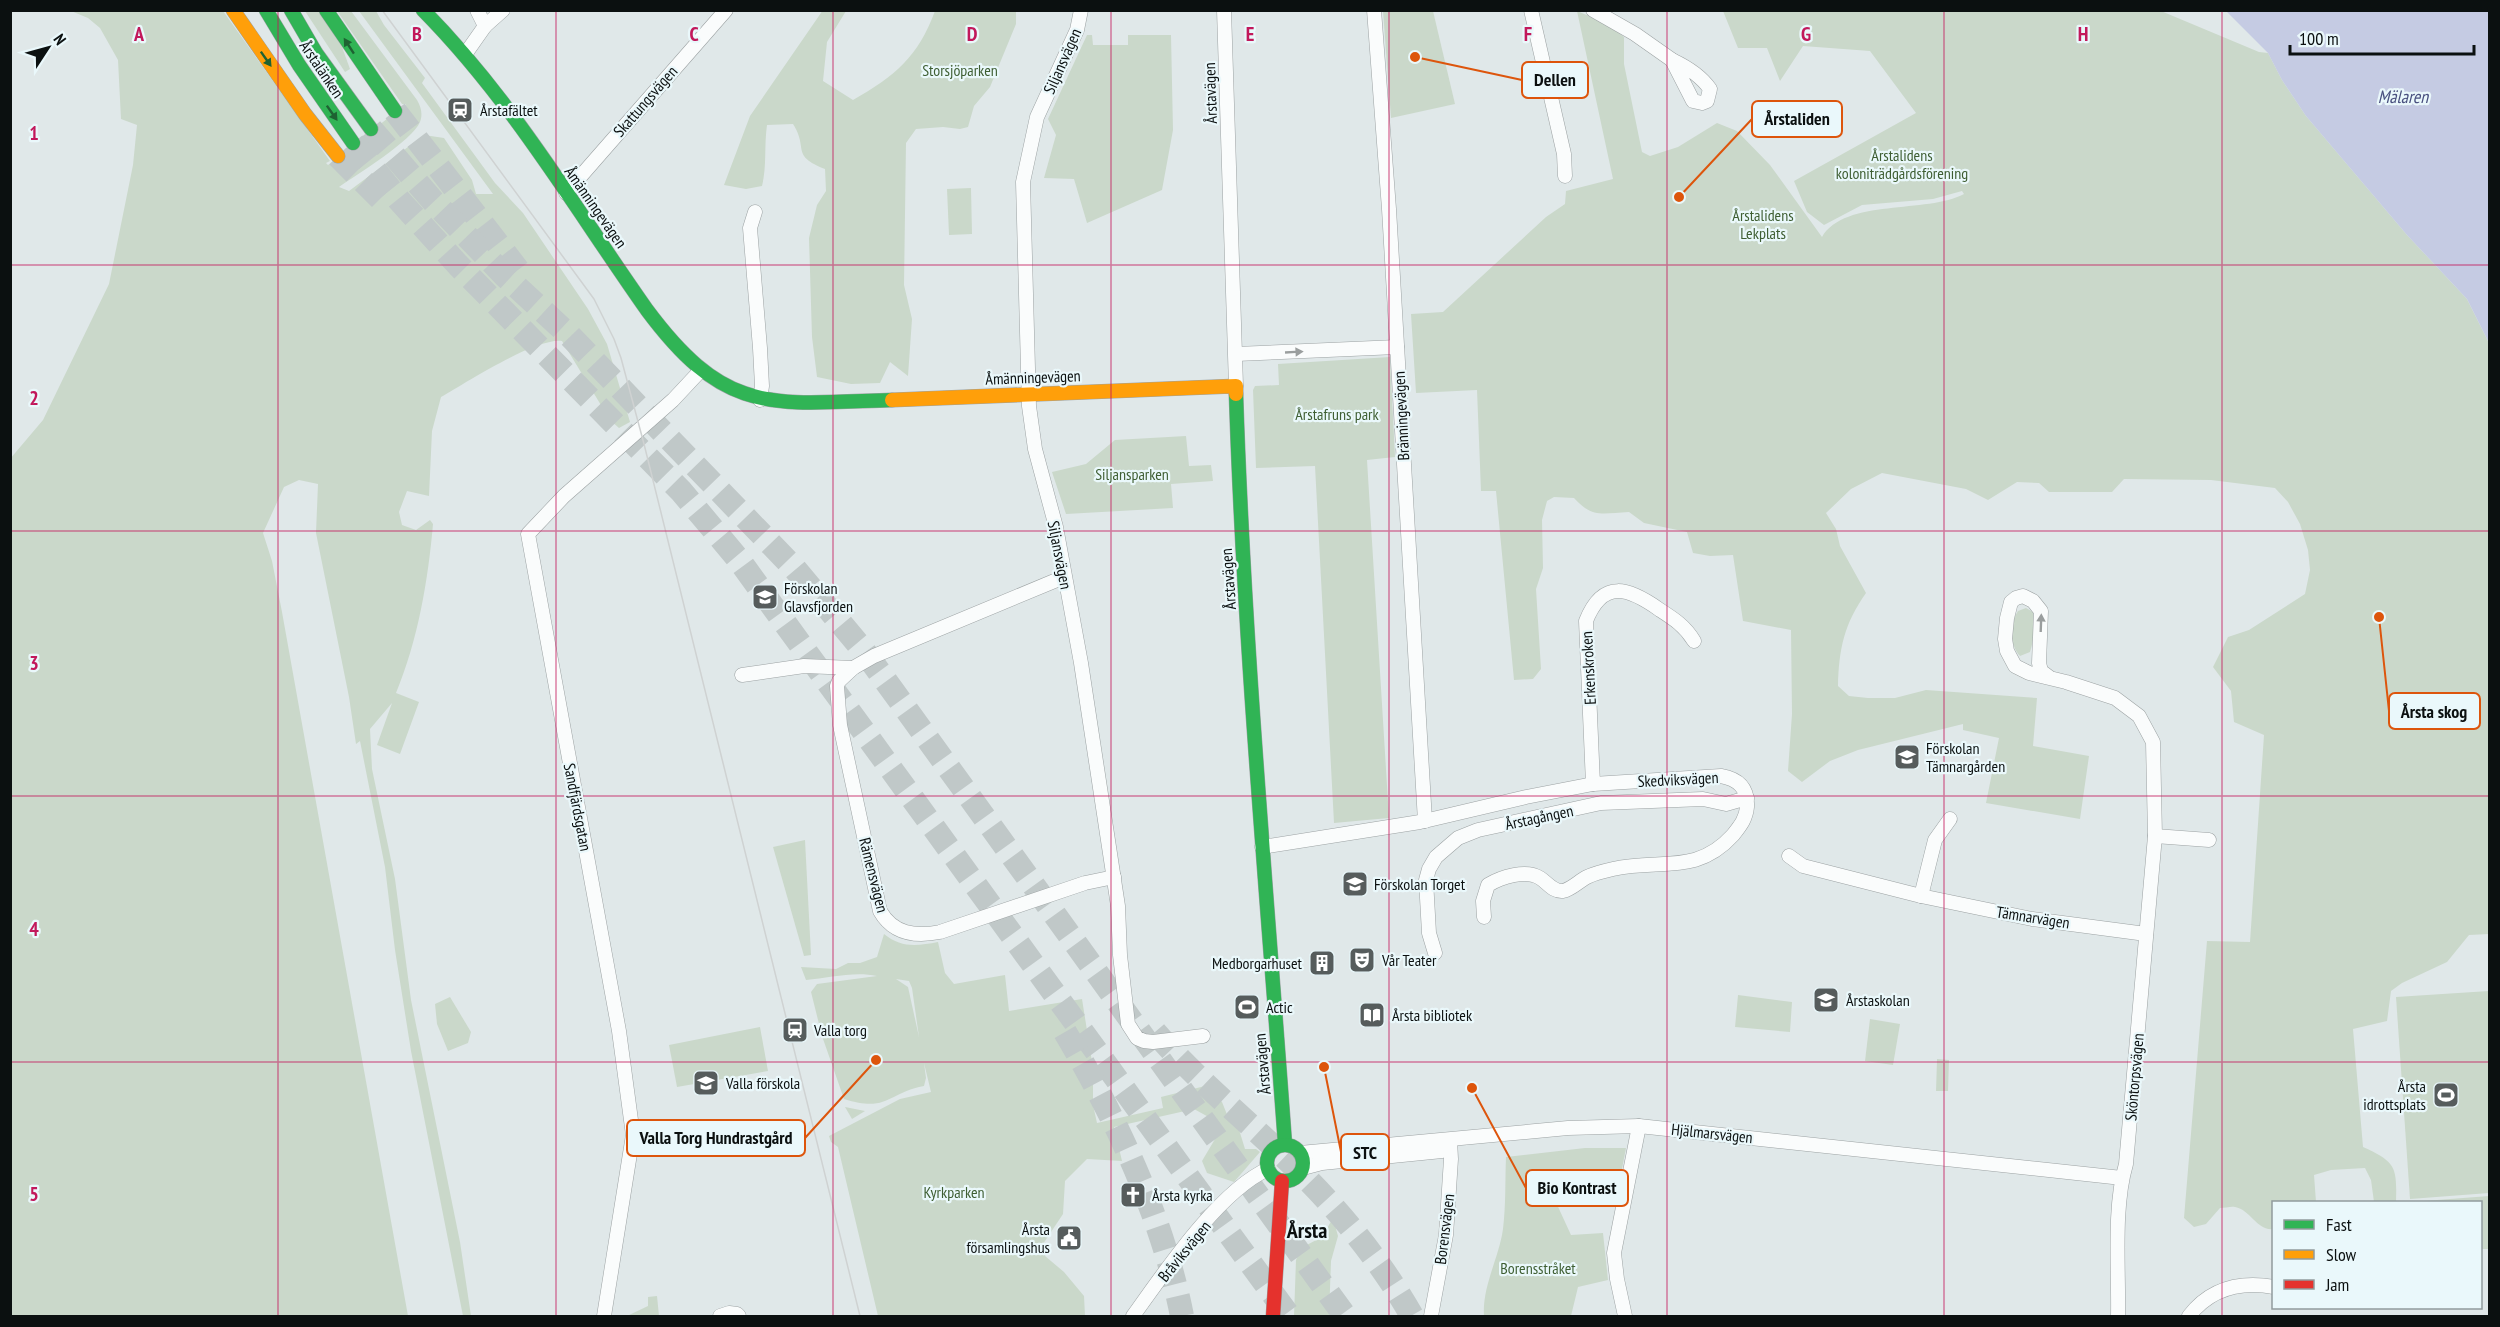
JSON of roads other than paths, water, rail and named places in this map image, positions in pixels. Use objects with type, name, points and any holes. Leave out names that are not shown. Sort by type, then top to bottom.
[{"type":"main road","points":[[233,10],[305,114],[338,156]]},
{"type":"main road","name":"Årstalänken","points":[[266,10],[299,65],[353,143]]},
{"type":"main road","name":"Årstalänken","points":[[291,10],[316,53],[371,129]]},
{"type":"main road","points":[[326,10],[394,111]]},
{"type":"main road","name":"Åmänningevägen","points":[[423,10],[479,69],[670,338],[701,370],[733,391],[760,400],[806,403],[1236,386]]},
{"type":"main road","name":"Årstavägen","points":[[1236,386],[1240,510],[1285,1144]]},
{"type":"main road","points":[[1285,1144],[1291,1145],[1300,1153],[1303,1168],[1294,1179],[1282,1181],[1275,1179],[1268,1169],[1267,1157],[1270,1152],[1285,1144]]},
{"type":"main road","points":[[1273,1317],[1282,1181]]},
{"type":"street","points":[[477,10],[485,26]]},
{"type":"street","points":[[466,53],[485,26],[503,10]]},
{"type":"street","name":"Skattungsvägen","points":[[566,193],[726,10]]},
{"type":"street","name":"Siljansvägen","points":[[1081,10],[1077,30],[1037,117],[1023,182],[1029,394],[1035,449],[1056,527],[1081,663],[1114,877],[1128,1024],[1137,1038],[1144,1041],[1203,1036]]},
{"type":"street","name":"Årstavägen","points":[[1224,10],[1236,386]]},
{"type":"street","name":"Bränningevägen","points":[[1374,10],[1397,347],[1425,821]]},
{"type":"street","points":[[1531,10],[1564,154],[1565,176]]},
{"type":"street","points":[[1593,10],[1635,34],[1672,60]]},
{"type":"street","points":[[755,212],[750,228],[761,367],[760,400]]},
{"type":"street","points":[[1236,354],[1397,347]]},
{"type":"street","name":"Sandfjärdsgatan","points":[[604,1317],[633,1135],[631,1106],[528,534],[564,496],[673,400],[701,370]]},
{"type":"street","name":"Rämensvägen","points":[[1064,578],[887,650],[853,668],[838,681],[840,725],[880,911],[892,926],[916,935],[940,932],[1085,884],[1114,877]]},
{"type":"street","name":"Erkenskroken","points":[[1593,784],[1586,621],[1592,608],[1610,592],[1626,591],[1643,598],[1686,627],[1694,641]]},
{"type":"street","name":"Sköntorpsvägen","points":[[2049,677],[2041,671],[2039,663],[2041,611],[2033,601],[2023,597],[2016,598],[2012,602],[2007,618],[2005,639],[2007,651],[2015,666],[2029,673],[2115,698],[2139,717],[2148,729],[2152,742],[2155,837],[2126,1164],[2122,1183],[2118,1317]]},
{"type":"street","points":[[742,675],[804,666],[853,668]]},
{"type":"street","name":"Skedviksvägen","points":[[1263,847],[1425,821],[1593,784],[1721,776],[1736,780],[1743,788],[1747,798]]},
{"type":"street","points":[[1484,918],[1483,901],[1488,885],[1496,880],[1530,874],[1539,877],[1555,890],[1561,891],[1595,874],[1633,866],[1694,862],[1718,848],[1743,823],[1747,798]]},
{"type":"street","name":"Årstagången","points":[[1435,952],[1428,923],[1426,880],[1429,869],[1437,857],[1458,838],[1478,830],[1601,803],[1703,799],[1726,804],[1747,798]]},
{"type":"street","points":[[1921,896],[1935,840],[1950,819]]},
{"type":"street","points":[[2155,837],[2209,840]]},
{"type":"street","name":"Tämnarvägen","points":[[1788,856],[1803,866],[1921,896],[2032,919],[2146,934]]},
{"type":"street","points":[[1625,1317],[1614,1252],[1638,1130]]},
{"type":"street","name":"Hjälmarsvägen","points":[[1300,1153],[1450,1145],[1638,1130],[2122,1183]]},
{"type":"street","name":"Hjälmarsvägen","points":[[1303,1168],[1322,1163],[1450,1145]]},
{"type":"street","name":"Borensvägen","points":[[1431,1317],[1446,1235],[1450,1145]]},
{"type":"street","name":"Bråviksvägen","points":[[1133,1317],[1192,1239],[1222,1204],[1249,1181],[1268,1169]]},
{"type":"street","points":[[2189,1317],[2211,1296],[2234,1286],[2245,1284],[2272,1287]]},
{"type":"street","points":[[720,1317],[729,1313],[737,1314],[738,1317]]},
{"type":"water","name":"Mälaren","points":[[2226,11],[2489,11],[2489,343],[2467,299],[2407,235],[2306,116],[2282,80],[2268,53]]},
{"type":"tunnel","points":[[395,111],[518,270]]},
{"type":"tunnel","points":[[371,129],[433,201],[505,276],[569,335],[795,569],[864,651],[1345,1316]]},
{"type":"tunnel","points":[[353,143],[399,200],[458,265],[681,491],[739,560],[1289,1316]]},
{"type":"tunnel","points":[[338,156],[381,199]]},
{"type":"tunnel","points":[[1065,1032],[1102,1099],[1136,1170],[1163,1242],[1182,1316]]},
{"type":"tunnel","points":[[1155,1032],[1190,1070],[1285,1157],[1334,1208],[1376,1260],[1412,1316]]},
{"type":"tram line","points":[[382,10],[594,299],[621,358],[860,1316]]},
{"type":"place","name":"Dellen","points":[[1415,57]]},
{"type":"place","name":"Årstafältet","points":[[460,110]]},
{"type":"place","name":"Årstaliden","points":[[1679,197]]},
{"type":"place","name":"Förskolan Glavsfjorden","points":[[765,597]]},
{"type":"place","name":"Årsta skog","points":[[2379,617]]},
{"type":"place","name":"Förskolan Tämnargården","points":[[1907,757]]},
{"type":"place","name":"Förskolan Torget","points":[[1355,884]]},
{"type":"place","name":"Vår Teater","points":[[1362,960]]},
{"type":"place","name":"Medborgarhuset","points":[[1322,963]]},
{"type":"place","name":"Årstaskolan","points":[[1826,1000]]},
{"type":"place","name":"Actic","points":[[1247,1007]]},
{"type":"place","name":"Årsta bibliotek","points":[[1372,1015]]},
{"type":"place","name":"Valla torg","points":[[795,1030]]},
{"type":"place","name":"Valla Torg Hundrastgård","points":[[876,1060]]},
{"type":"place","name":"STC","points":[[1324,1067]]},
{"type":"place","name":"Valla förskola","points":[[706,1083]]},
{"type":"place","name":"Bio Kontrast","points":[[1472,1088]]},
{"type":"place","name":"Årsta idrottsplats","points":[[2446,1095]]},
{"type":"place","name":"Årsta kyrka","points":[[1133,1195]]},
{"type":"place","name":"Årsta församlingshus","points":[[1069,1238]]},
{"type":"district","name":"Årsta","points":[[1307,1230]]},
{"type":"park label","name":"Storsjöparken","points":[[960,70]]},
{"type":"park label","name":"Årstalidens koloniträdgårdsförening","points":[[1902,164]]},
{"type":"park label","name":"Årstalidens Lekplats","points":[[1763,224]]},
{"type":"park label","name":"Årstafruns park","points":[[1337,414]]},
{"type":"park label","name":"Siljansparken","points":[[1132,474]]},
{"type":"park label","name":"Kyrkparken","points":[[954,1192]]},
{"type":"park label","name":"Borensstråket","points":[[1538,1268]]}]
